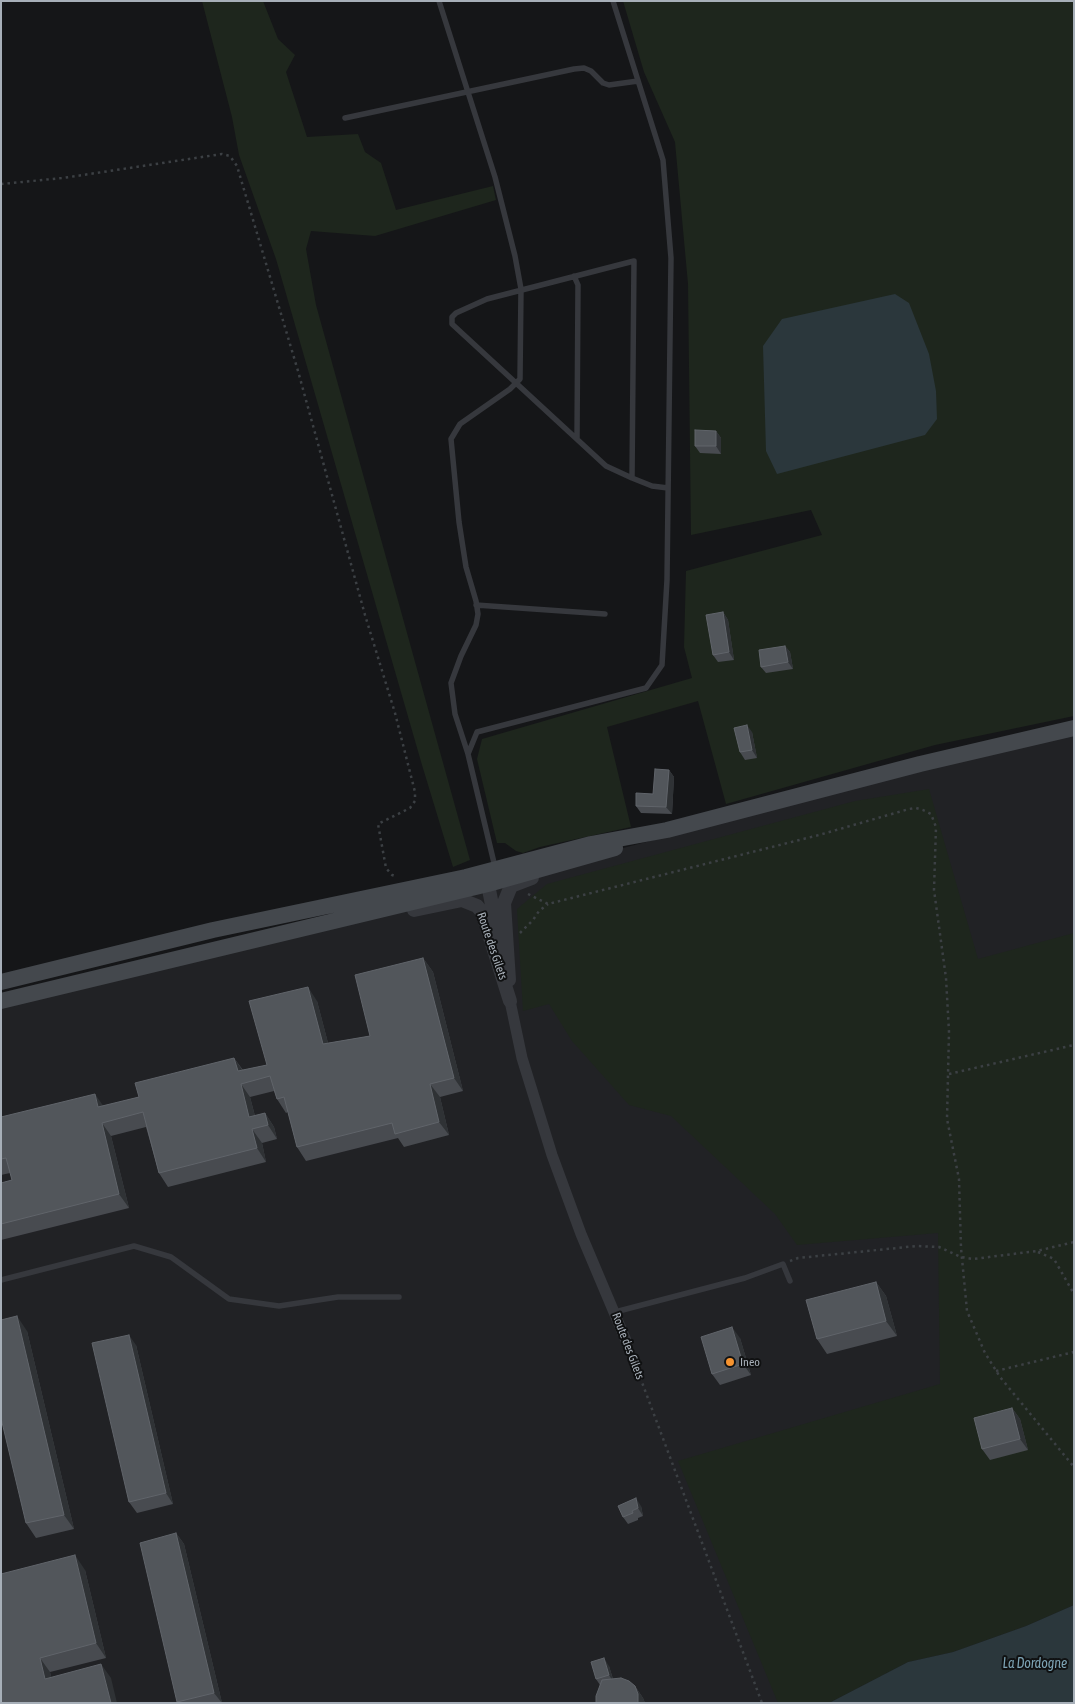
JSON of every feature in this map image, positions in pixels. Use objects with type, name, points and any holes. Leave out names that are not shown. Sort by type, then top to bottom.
[{"type":"main road","points":[[1,1001],[375,911],[591,844],[667,830],[920,764],[1074,728]]},
{"type":"main road","points":[[1,982],[213,930],[466,877],[491,876],[569,862],[601,854],[667,830]]},
{"type":"street","name":"Route des Gilets","points":[[510,1001],[504,903],[511,886],[569,862]]},
{"type":"street","name":"Route des Gilets","points":[[491,876],[510,1001],[522,1058],[552,1155],[581,1234],[627,1343]]},
{"type":"street","name":"Route des Gilets","points":[[375,911],[405,912],[462,900],[478,906],[482,912],[510,1001]]},
{"type":"lane","points":[[439,1],[495,177],[515,256],[521,289],[520,379],[510,389],[460,424],[451,439],[458,513],[465,558],[478,614],[476,625],[460,656],[451,683],[455,714],[468,754],[491,876]]},
{"type":"lane","points":[[468,754],[477,732],[646,688],[662,665],[667,580],[671,258],[663,160],[613,1]]},
{"type":"lane","points":[[345,118],[584,68],[591,70],[603,83],[609,85],[638,81]]},
{"type":"lane","points":[[632,478],[634,261],[521,289],[487,299],[456,313],[452,318],[452,324],[606,466],[632,478],[652,486],[668,488]]},
{"type":"lane","points":[[574,276],[578,285],[577,440]]},
{"type":"lane","points":[[476,605],[605,614]]},
{"type":"lane","points":[[1,1280],[134,1246],[171,1257],[229,1299],[278,1306],[338,1297],[399,1297]]},
{"type":"lane","points":[[615,1312],[745,1278],[783,1264],[790,1281]]},
{"type":"path","points":[[1,184],[62,178],[222,154],[230,156],[237,166],[298,371],[365,615],[395,713],[415,792],[415,801],[410,808],[378,824],[386,868],[392,875],[399,876]]},
{"type":"path","points":[[519,883],[524,892],[548,904],[819,835],[909,809],[923,810],[931,814],[936,827],[934,890],[946,978],[949,1074],[947,1119],[959,1179],[962,1257],[967,1311],[985,1353],[996,1371],[1074,1467]]},
{"type":"path","points":[[949,1074],[1074,1045]]},
{"type":"path","points":[[783,1264],[798,1258],[917,1246],[939,1247],[962,1257],[973,1258],[1036,1252],[1074,1242]]},
{"type":"path","points":[[1036,1252],[1054,1259],[1074,1294]]},
{"type":"path","name":"Route des Gilets","points":[[627,1343],[762,1703]]},
{"type":"path","points":[[996,1371],[1074,1352]]},
{"type":"shaded area","points":[[202,1],[263,1],[278,39],[295,55],[286,72],[307,137],[358,134],[365,152],[381,163],[396,210],[493,186],[496,200],[375,236],[311,231],[306,249],[316,305],[470,860],[453,867],[276,259],[239,155],[232,117]]},
{"type":"shaded area","points":[[623,1],[1074,1],[1074,716],[935,745],[726,804],[698,701],[607,727],[631,827],[540,847],[523,853],[516,851],[505,843],[497,843],[477,759],[482,739],[692,678],[684,647],[686,571],[822,535],[811,510],[691,535],[688,284],[675,142],[644,72]]},
{"type":"shaded area","points":[[1074,731],[1074,1605],[1026,1626],[953,1652],[908,1662],[829,1703],[1,1703],[1,1001],[569,862]]},
{"type":"shaded area","points":[[929,789],[978,959],[1074,933],[1074,1605],[1026,1626],[953,1652],[908,1662],[829,1703],[778,1703],[678,1461],[940,1384],[938,1233],[797,1245],[775,1214],[671,1116],[629,1105],[572,1041],[549,1004],[523,1011],[517,909],[547,884],[855,801]]},
{"type":"water","points":[[895,294],[909,303],[929,354],[936,391],[937,419],[925,435],[777,474],[766,451],[763,346],[782,319]]},
{"type":"water","name":"La Dordogne","points":[[1074,1605],[1074,1703],[829,1703],[908,1662],[953,1652],[1026,1626]]},
{"type":"building","points":[[695,430],[716,431],[716,446],[695,446]]},
{"type":"building","points":[[723,612],[729,652],[713,655],[706,615]]},
{"type":"building","points":[[785,646],[788,662],[761,667],[759,650]]},
{"type":"building","points":[[747,725],[752,750],[740,752],[734,728]]},
{"type":"building","points":[[655,769],[669,770],[666,807],[636,806],[636,793],[653,794]]},
{"type":"building","points":[[423,958],[454,1078],[430,1084],[439,1122],[395,1134],[392,1123],[297,1147],[284,1097],[277,1099],[270,1076],[241,1084],[249,1117],[265,1113],[268,1125],[252,1129],[257,1148],[159,1173],[143,1112],[102,1123],[119,1194],[1,1224],[1,1183],[12,1180],[6,1158],[1,1159],[1,1117],[95,1094],[98,1107],[139,1097],[135,1083],[234,1058],[238,1071],[267,1065],[249,1001],[308,987],[323,1044],[370,1036],[355,975]]},
{"type":"building","points":[[876,1282],[886,1321],[817,1339],[806,1300]]},
{"type":"building","points":[[17,1316],[64,1515],[26,1523],[1,1418],[1,1320]]},
{"type":"building","points":[[732,1327],[743,1364],[712,1374],[701,1337]]},
{"type":"building","points":[[129,1335],[166,1493],[129,1502],[92,1343]]},
{"type":"building","points":[[1012,1408],[1020,1439],[982,1449],[974,1418]]},
{"type":"building","points":[[636,1498],[638,1508],[632,1511],[633,1513],[623,1517],[618,1506]]},
{"type":"building","points":[[176,1533],[214,1693],[177,1702],[140,1543]]},
{"type":"building","points":[[75,1555],[96,1643],[40,1658],[45,1679],[101,1664],[111,1703],[1,1703],[1,1574]]},
{"type":"building","points":[[604,1658],[609,1675],[596,1679],[591,1662]]},
{"type":"building","points":[[621,1678],[635,1686],[638,1694],[638,1703],[596,1703],[596,1696],[602,1680]]},
{"type":"place","name":"Ineo","points":[[730,1362]]}]
